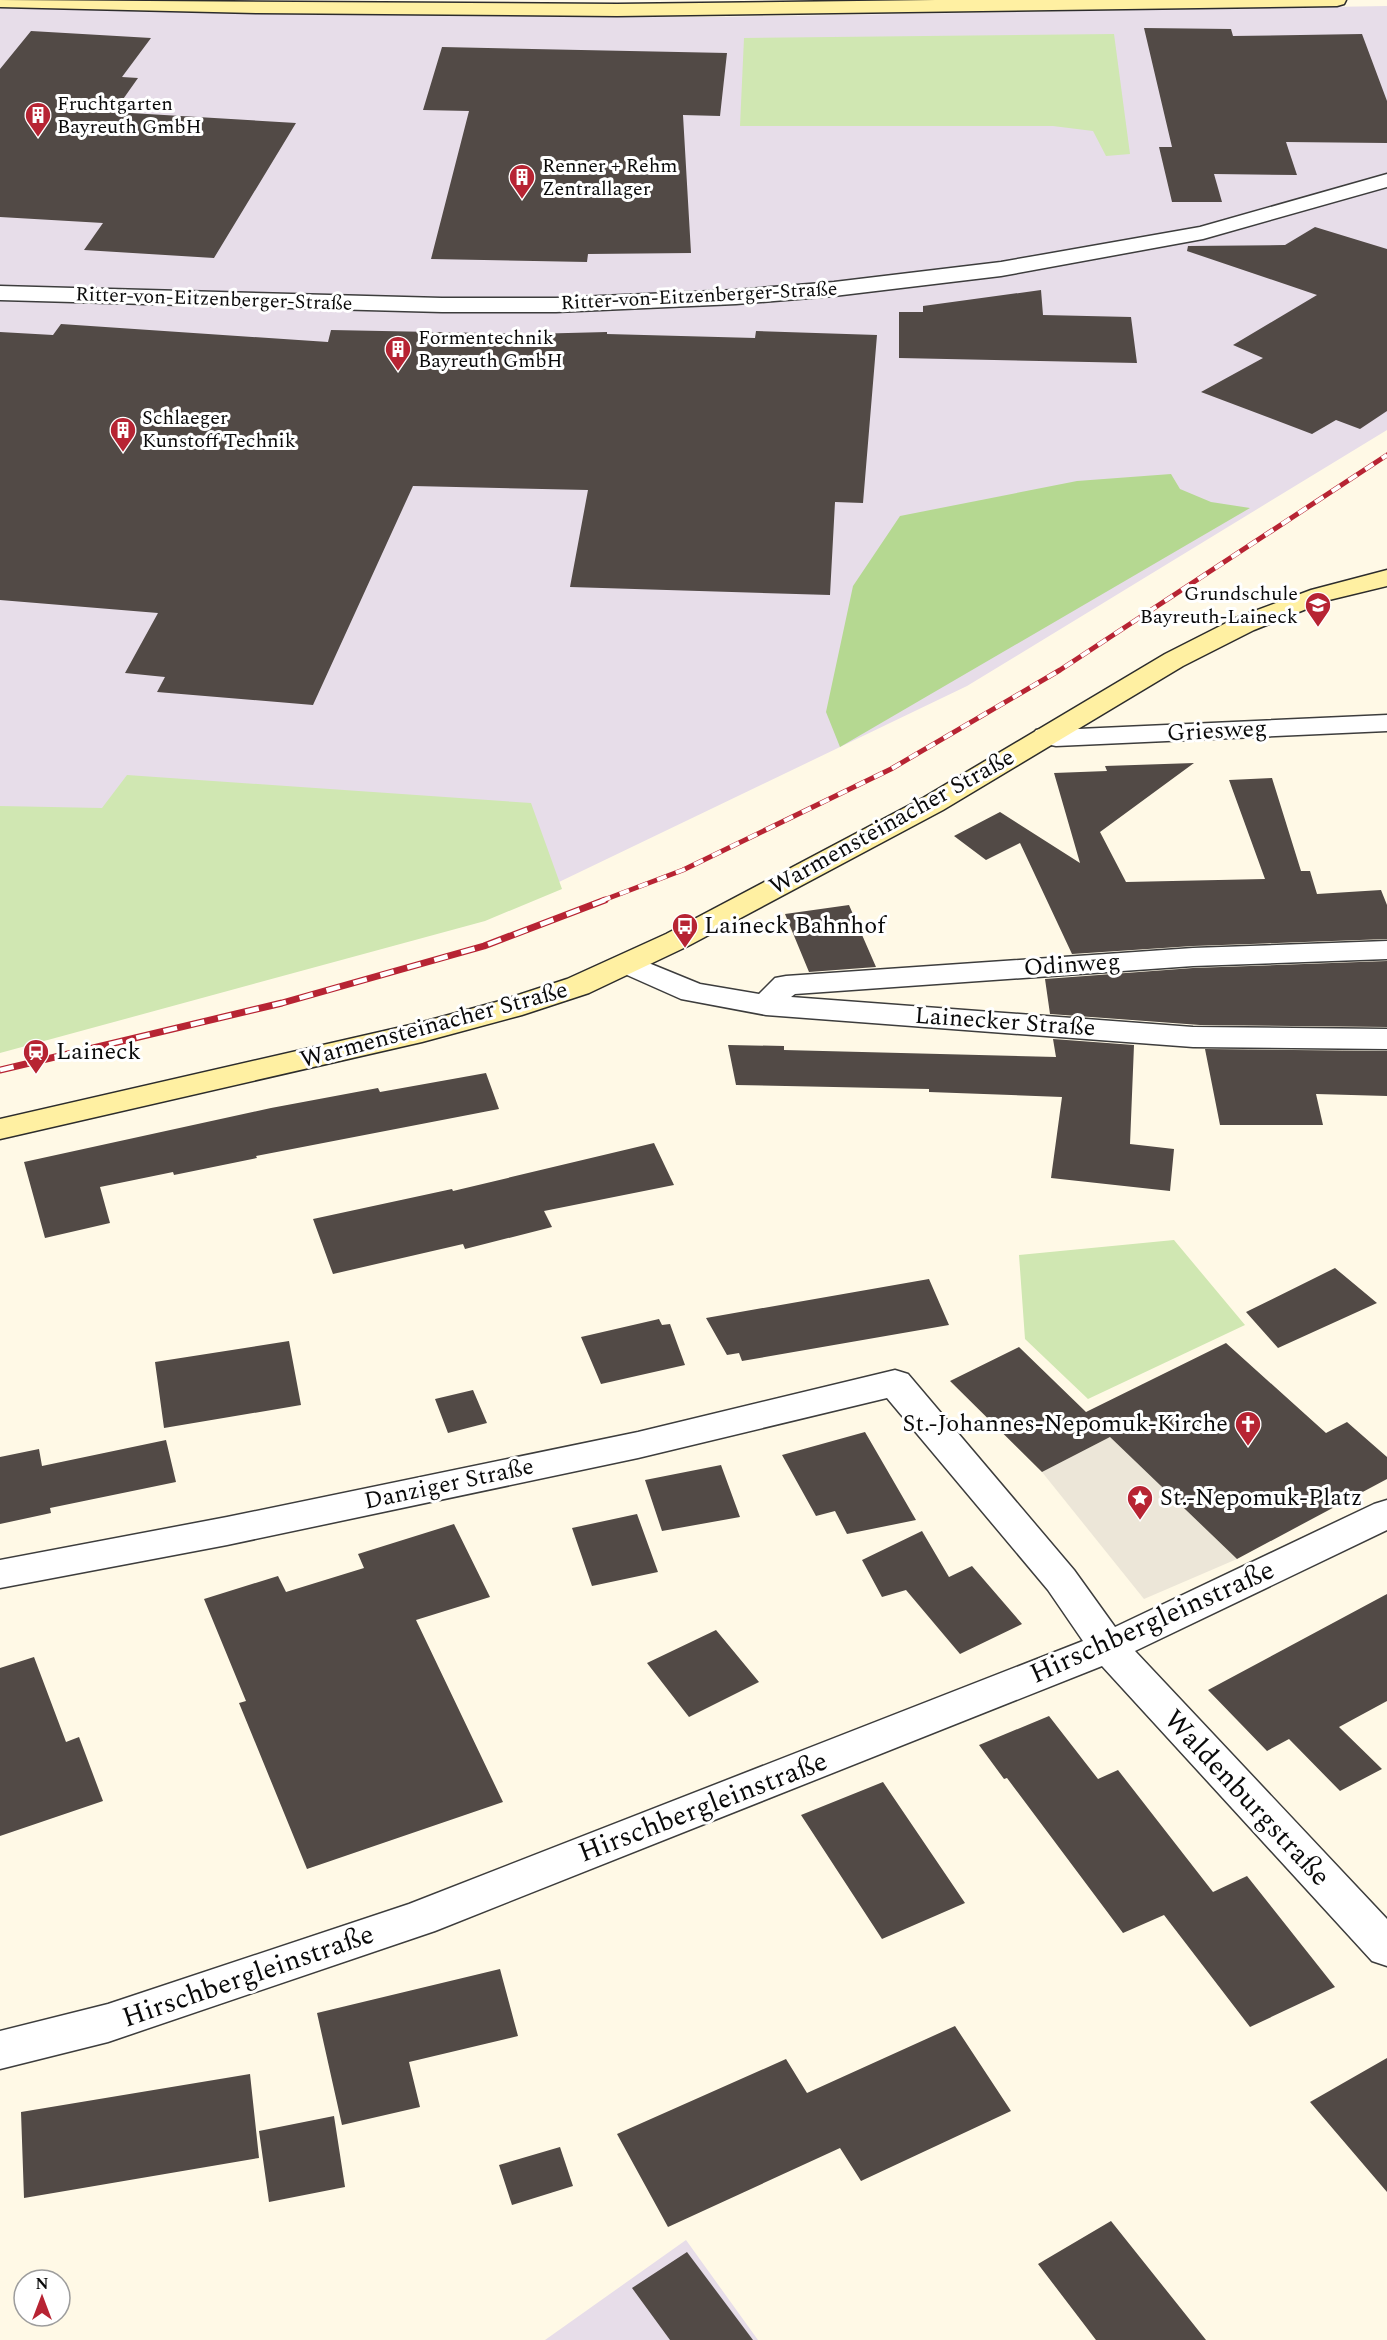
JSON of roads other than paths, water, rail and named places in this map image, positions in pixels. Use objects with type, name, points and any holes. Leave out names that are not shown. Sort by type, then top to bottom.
[{"type":"main road","points":[[414,0],[617,3],[713,8]]},
{"type":"main road","points":[[0,1],[258,7],[605,10],[1336,0]]},
{"type":"main road","name":"Warmensteinacher Straße","points":[[0,1128],[422,1032],[567,990],[629,964],[923,809],[1174,660],[1245,624],[1320,596],[1387,578]]},
{"type":"street","name":"Ritter-von-Eitzenberger-Straße","points":[[0,293],[442,305],[556,305],[736,297],[834,289],[1000,269],[1203,233],[1387,180]]},
{"type":"street","name":"Griesweg","points":[[1046,736],[1056,738],[1387,723]]},
{"type":"street","name":"Odinweg","points":[[766,1005],[786,985],[1193,957],[1387,950]]},
{"type":"street","name":"Lainecker Straße","points":[[629,964],[692,992],[766,1005],[1193,1037],[1387,1039]]},
{"type":"street","name":"Danziger Straße","points":[[0,1574],[227,1531],[615,1450],[895,1383],[1061,1580],[1108,1647]]},
{"type":"street","name":"Hirschbergleinstraße","points":[[0,2050],[108,2023],[420,1918],[1108,1647],[1387,1514]]},
{"type":"street","name":"Waldenburgstraße","points":[[1108,1647],[1387,1948]]},
{"type":"railway","points":[[601,901],[683,870],[891,769],[1060,670],[1387,455]]},
{"type":"railway","points":[[0,1070],[282,1003],[484,946],[605,900]]},
{"type":"place","name":"Fruchtgarten Bayreuth GmbH","points":[[38,138]]},
{"type":"place","name":"Renner + Rehm Zentrallager","points":[[522,200]]},
{"type":"place","name":"Formentechnik Bayreuth GmbH","points":[[398,372]]},
{"type":"place","name":"Schlaeger Kunstoff Technik","points":[[123,453]]},
{"type":"place","name":"Grundschule Bayreuth-Laineck","points":[[1318,628]]},
{"type":"place","name":"Laineck Bahnhof","points":[[685,949]]},
{"type":"place","name":"Laineck","points":[[36,1075]]},
{"type":"place","name":"St.-Johannes-Nepomuk-Kirche","points":[[1248,1447]]},
{"type":"place","name":"St.-Nepomuk-Platz","points":[[1140,1521]]}]
